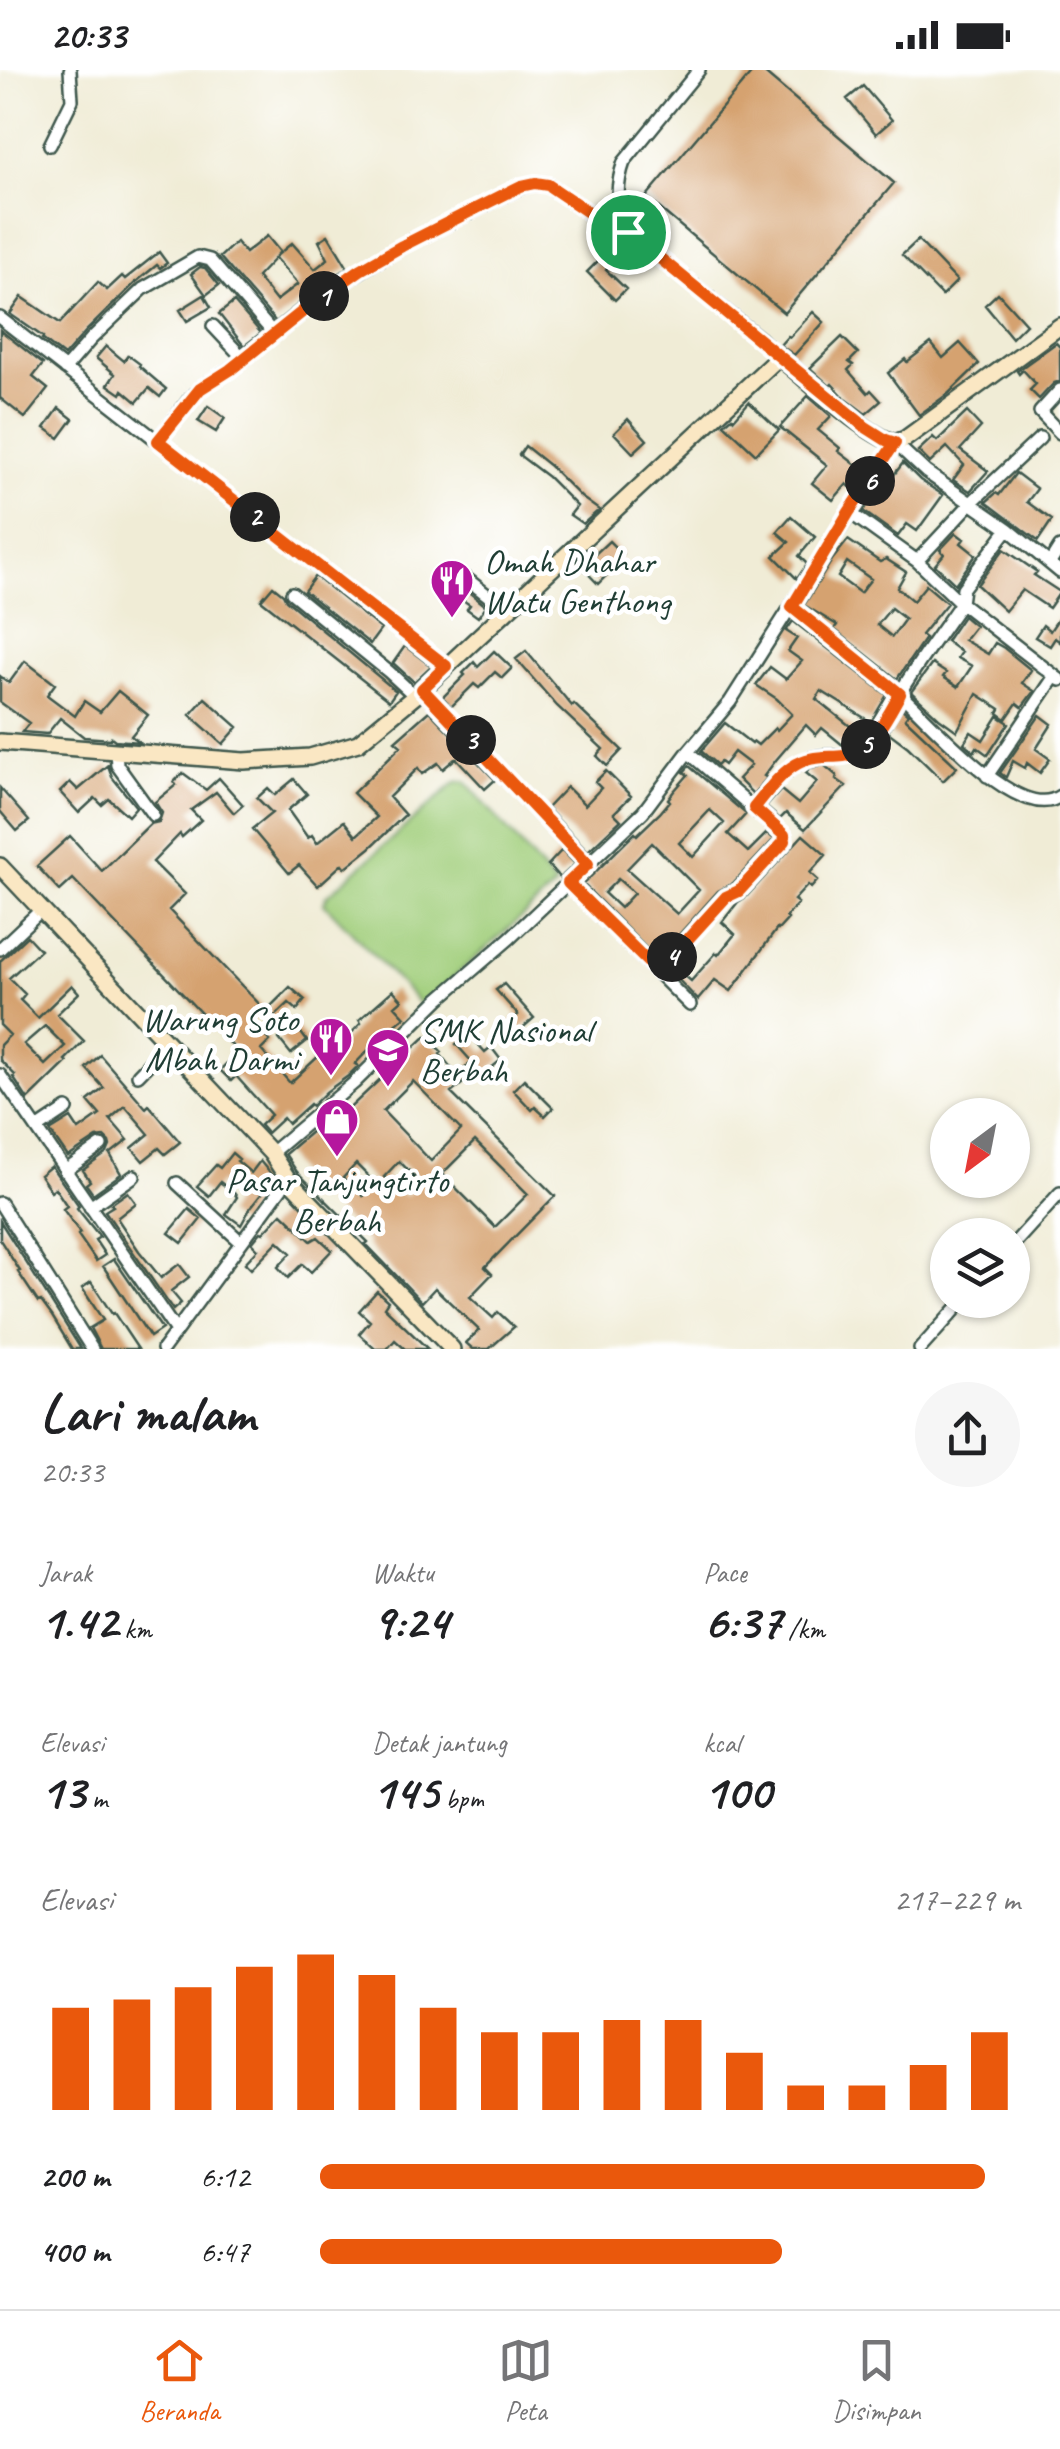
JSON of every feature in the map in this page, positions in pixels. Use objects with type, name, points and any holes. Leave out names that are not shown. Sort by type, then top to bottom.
[{"type":"street","points":[[50,146],[72,100],[70,70]]},
{"type":"street","points":[[628,232],[619,216],[617,196],[624,162],[700,70]]},
{"type":"street","points":[[158,441],[200,389],[360,270],[521,186],[535,183],[548,185],[588,212],[628,232],[864,426],[895,443],[926,472],[972,502],[1055,568],[1060,547]]},
{"type":"street","points":[[65,369],[144,289],[198,257],[210,260],[274,334]]},
{"type":"street","points":[[0,318],[446,666]]},
{"type":"street","points":[[213,326],[244,359]]},
{"type":"street","points":[[270,1153],[354,1084],[439,1000],[644,812],[730,702],[895,443],[1060,326]]},
{"type":"street","points":[[0,742],[244,761],[310,757],[358,743],[418,693],[779,357]]},
{"type":"street","points":[[1060,390],[1040,412],[1060,433]]},
{"type":"street","points":[[917,562],[972,502],[1040,438]]},
{"type":"street","points":[[849,512],[917,562],[961,603],[1058,678],[987,776]]},
{"type":"street","points":[[754,808],[794,765],[819,756],[856,753],[878,730],[961,603],[963,588],[1008,529]]},
{"type":"street","points":[[467,579],[506,610]]},
{"type":"street","points":[[292,594],[418,693],[588,864]]},
{"type":"street","points":[[792,607],[900,694],[987,776],[1020,795],[1042,802],[1060,796]]},
{"type":"street","points":[[116,751],[117,765],[153,815]]},
{"type":"street","points":[[658,972],[726,897],[739,891],[785,841],[784,835],[688,752]]},
{"type":"street","points":[[0,866],[270,1153],[288,1179],[452,1349]]},
{"type":"street","points":[[568,883],[690,1005]]},
{"type":"street","points":[[0,949],[41,910]]},
{"type":"street","points":[[138,1075],[167,1045]]},
{"type":"street","points":[[0,1076],[176,1330]]},
{"type":"street","points":[[37,1129],[67,1108]]},
{"type":"street","points":[[66,1171],[101,1146]]},
{"type":"street","points":[[90,1207],[134,1176]]},
{"type":"street","points":[[162,1349],[288,1179]]},
{"type":"street","points":[[176,1183],[240,1242]]},
{"type":"street","points":[[1030,1226],[1060,1193]]},
{"type":"street","points":[[0,1203],[92,1349]]},
{"type":"street","points":[[920,1349],[948,1318]]},
{"type":"green space","points":[[465,781],[556,886],[422,1006],[324,903],[327,896],[456,782]]},
{"type":"building","points":[[754,70],[761,70],[894,183],[784,313],[646,197]]},
{"type":"building","points":[[863,86],[892,120],[876,134],[847,99]]},
{"type":"building","points":[[600,233],[615,243],[619,239],[624,241],[606,270],[626,289],[615,300],[587,272],[606,253],[592,244]]},
{"type":"building","points":[[328,235],[348,268],[276,322],[220,257],[236,242],[245,253],[267,236],[280,252],[275,257],[292,243],[315,269],[328,259],[319,241]],"holes":[[[275,258],[298,284],[276,301],[257,277]]]},
{"type":"building","points":[[918,240],[957,281],[942,296],[902,255]]},
{"type":"building","points":[[159,252],[167,263],[160,268],[157,265],[136,282],[64,356],[10,314],[22,297],[60,323],[98,282],[107,290]]},
{"type":"building","points":[[200,267],[219,285],[206,295],[191,274]]},
{"type":"building","points":[[998,293],[1026,324],[1012,338],[985,305]]},
{"type":"building","points":[[204,295],[211,307],[187,321],[180,310]]},
{"type":"building","points":[[234,302],[261,333],[244,346],[219,314]]},
{"type":"building","points":[[813,312],[824,322],[794,355],[780,345]]},
{"type":"building","points":[[0,330],[43,364],[33,377],[48,389],[25,418],[0,398]]},
{"type":"building","points":[[842,337],[858,353],[849,362],[853,365],[848,370],[868,393],[871,390],[881,401],[866,414],[810,368]]},
{"type":"building","points":[[931,343],[943,358],[960,343],[979,364],[919,415],[888,373]]},
{"type":"building","points":[[1056,343],[1060,347],[1060,381],[1039,399],[1030,390],[1036,384],[1023,370],[1019,374],[1017,371]]},
{"type":"building","points":[[106,346],[124,361],[128,355],[140,364],[166,389],[160,397],[149,388],[137,402],[123,390],[121,394],[108,385],[115,374],[96,358]]},
{"type":"building","points":[[808,396],[831,416],[818,430],[864,471],[854,490],[847,484],[833,500],[812,483],[827,465],[780,427]]},
{"type":"building","points":[[749,402],[779,430],[756,454],[724,424]]},
{"type":"building","points":[[208,406],[225,418],[216,432],[198,421]]},
{"type":"building","points":[[59,408],[73,419],[59,438],[45,428]]},
{"type":"building","points":[[967,412],[981,427],[960,450],[988,471],[970,491],[953,480],[964,465],[947,447],[930,463],[918,451],[933,437],[937,441]]},
{"type":"building","points":[[628,419],[647,440],[633,453],[614,433]]},
{"type":"building","points":[[525,446],[599,510],[583,524],[570,515],[577,506],[519,455]]},
{"type":"building","points":[[903,463],[943,495],[917,531],[907,524],[898,536],[863,511],[885,476],[890,480]]},
{"type":"building","points":[[1016,473],[1037,489],[1027,502],[1052,520],[1038,541],[986,502],[996,493],[999,495]]},
{"type":"building","points":[[791,516],[815,537],[799,556],[807,564],[797,579],[774,556],[789,542],[777,532]]},
{"type":"building","points":[[956,533],[964,539],[961,543],[976,555],[955,584],[935,565],[944,554],[940,550]]},
{"type":"building","points":[[848,540],[880,562],[886,559],[906,572],[897,588],[913,601],[926,585],[947,603],[921,635],[925,638],[897,679],[834,629],[837,625],[804,605]],"holes":[[[847,562],[871,579],[860,593],[838,577]],[[891,608],[905,619],[892,637],[877,625]]]},
{"type":"building","points":[[609,541],[622,554],[605,570],[608,574],[598,584],[576,561],[587,551],[592,557]]},
{"type":"building","points":[[1004,549],[1060,592],[1049,608],[1022,590],[1005,611],[977,585]]},
{"type":"building","points":[[315,576],[381,629],[370,644],[304,591]]},
{"type":"building","points":[[460,585],[486,606],[478,617],[467,609],[470,605],[454,594]]},
{"type":"building","points":[[273,586],[396,691],[389,701],[261,600]]},
{"type":"building","points":[[963,616],[975,626],[964,640],[988,654],[995,643],[1004,648],[1031,670],[1022,683],[1034,691],[1022,707],[1017,703],[1006,719],[998,713],[1000,709],[977,694],[957,731],[911,692],[932,664],[958,687],[972,666],[957,658],[961,652],[946,641]]},
{"type":"building","points":[[1060,616],[1060,642],[1055,638],[1050,646],[1035,637],[1043,625],[1050,631]]},
{"type":"building","points":[[793,621],[887,695],[871,722],[821,691],[816,699],[860,734],[844,746],[822,728],[816,735],[806,725],[753,794],[738,779],[751,765],[734,752],[724,765],[717,765],[701,751],[725,723],[758,745],[792,714],[756,685],[770,667],[786,679],[802,661],[788,651],[797,638],[786,631]]},
{"type":"building","points":[[405,646],[431,666],[414,682],[393,663]]},
{"type":"building","points":[[494,651],[512,668],[502,678],[495,672],[479,688],[474,684],[451,707],[443,697],[474,662],[478,667]]},
{"type":"building","points":[[526,651],[572,706],[622,750],[607,766],[597,756],[603,749],[557,706],[516,659]]},
{"type":"building","points":[[25,661],[55,684],[47,695],[75,716],[84,701],[100,712],[118,691],[148,715],[131,736],[139,742],[84,737],[60,718],[47,734],[22,732],[29,723],[0,702],[0,676],[9,683]]},
{"type":"building","points":[[205,698],[238,727],[223,744],[190,715]]},
{"type":"building","points":[[901,708],[908,714],[905,718],[957,767],[943,781],[888,732]]},
{"type":"building","points":[[429,711],[495,780],[485,789],[456,758],[443,769],[438,763],[422,774],[418,768],[389,797],[405,815],[370,848],[345,868],[342,864],[318,886],[299,865],[289,873],[252,829],[272,813],[257,798],[268,788],[275,795],[294,779],[307,794],[288,810],[308,838],[312,835],[317,843],[344,821],[356,836],[377,817],[353,793],[401,746],[395,741]]},
{"type":"building","points":[[1040,715],[1052,724],[1036,749],[1050,759],[1040,773],[1027,763],[1025,768],[1013,761],[1004,776],[1000,773]]},
{"type":"building","points":[[998,716],[1009,723],[988,755],[977,747],[974,752],[964,743],[971,732],[983,740]]},
{"type":"building","points":[[108,765],[112,777],[136,807],[128,816],[109,799],[102,805],[95,798],[79,813],[60,792],[70,782],[78,790]]},
{"type":"building","points":[[824,765],[846,786],[805,829],[786,813],[780,819],[766,807],[781,790],[798,804],[817,782],[806,773]]},
{"type":"building","points":[[689,766],[746,814],[728,834],[748,852],[767,833],[774,839],[733,883],[718,891],[657,959],[583,884],[660,813],[688,775],[684,772]],"holes":[[[710,810],[724,823],[693,857],[679,843]],[[652,843],[699,890],[677,914],[627,869]],[[618,879],[634,893],[620,908],[604,893]]]},
{"type":"building","points":[[606,771],[631,796],[614,813],[621,820],[588,851],[547,808],[567,787],[585,805],[601,788],[595,782]]},
{"type":"building","points":[[183,773],[206,790],[219,778],[243,805],[234,813],[216,792],[191,810],[201,820],[182,837],[180,834],[153,862],[185,894],[169,910],[264,1009],[250,1022],[270,1041],[261,1050],[290,1083],[337,1039],[342,1043],[361,1023],[359,1020],[393,990],[402,1000],[395,1006],[405,1017],[377,1041],[348,1076],[288,1124],[283,1118],[267,1133],[260,1125],[271,1115],[236,1076],[231,1081],[220,1070],[238,1052],[73,879],[60,891],[37,866],[70,836],[102,871],[150,824],[159,822],[162,813],[155,802],[176,785],[174,782]]},
{"type":"building","points":[[0,788],[29,821],[17,831],[0,811]]},
{"type":"building","points":[[803,835],[826,855],[810,873],[818,880],[794,900],[798,903],[788,919],[731,991],[715,980],[698,1000],[674,975],[678,970],[691,981],[718,955],[735,934],[722,922]]},
{"type":"building","points":[[562,850],[575,864],[560,878],[548,865]]},
{"type":"building","points":[[27,936],[40,950],[9,978],[25,994],[20,1000],[38,1018],[72,985],[79,993],[57,1014],[84,1041],[28,1100],[15,1075],[0,1060],[0,1045],[10,1035],[0,1025],[0,961]],"holes":[[[45,1026],[65,1046],[45,1065],[24,1044]]]},
{"type":"building","points":[[504,984],[534,1018],[509,1040],[501,1031],[518,1015],[496,990]]},
{"type":"building","points":[[290,987],[305,1000],[297,1010],[289,1003],[268,1023],[263,1018],[269,1008]]},
{"type":"building","points":[[296,1026],[307,1041],[291,1054],[279,1039]]},
{"type":"building","points":[[468,1033],[485,1052],[491,1047],[501,1060],[479,1078],[475,1073],[451,1093],[555,1196],[485,1267],[492,1274],[470,1297],[493,1318],[498,1312],[514,1327],[489,1349],[473,1349],[466,1343],[479,1330],[435,1288],[422,1302],[297,1172],[285,1154],[325,1120],[333,1116],[337,1120],[426,1036],[457,1075],[472,1062],[456,1044]],"holes":[[[413,1081],[461,1130],[431,1161],[383,1111]],[[475,1141],[528,1194],[495,1227],[442,1174]],[[399,1161],[421,1183],[405,1196],[384,1177]],[[356,1164],[375,1183],[363,1196],[343,1178]]]},
{"type":"building","points":[[100,1055],[180,1142],[165,1154],[159,1148],[143,1161],[132,1148],[149,1134],[125,1106],[110,1119],[128,1140],[110,1154],[121,1174],[93,1194],[83,1170],[107,1153],[109,1142],[104,1137],[97,1138],[68,1157],[50,1131],[71,1118],[79,1130],[100,1115],[88,1101],[104,1088],[86,1068]]},
{"type":"building","points":[[524,1079],[553,1108],[545,1116],[535,1107],[532,1110],[513,1090]]},
{"type":"building","points":[[232,1153],[251,1173],[260,1161],[274,1178],[241,1225],[226,1214],[237,1197],[234,1193],[220,1182],[209,1196],[197,1186]]},
{"type":"building","points":[[51,1166],[100,1237],[95,1240],[105,1255],[96,1261],[63,1209],[67,1206],[40,1175]]},
{"type":"building","points":[[128,1192],[136,1203],[117,1218],[139,1251],[161,1278],[179,1264],[189,1277],[171,1291],[181,1303],[173,1310],[105,1211]]},
{"type":"building","points":[[189,1209],[201,1219],[182,1243],[169,1233]]},
{"type":"building","points":[[282,1213],[311,1241],[318,1237],[332,1250],[311,1272],[302,1264],[288,1278],[278,1267],[291,1253],[278,1241],[251,1269],[245,1263],[258,1249],[252,1243]]},
{"type":"building","points":[[0,1221],[81,1349],[72,1349],[18,1272],[0,1240]]},
{"type":"building","points":[[114,1259],[162,1329],[150,1337],[103,1266]]},
{"type":"building","points":[[91,1282],[138,1349],[101,1349],[90,1328],[103,1320],[82,1288]]},
{"type":"building","points":[[377,1291],[388,1301],[384,1307],[428,1349],[405,1349],[395,1340],[387,1349],[375,1349],[359,1334],[370,1321],[359,1311]]},
{"type":"place","name":"Omah Dhahar Watu Genthong","points":[[452,619]]},
{"type":"place","name":"Warung Soto Mbah Darmi","points":[[331,1077]]},
{"type":"place","name":"SMK Nasional Berbah","points":[[388,1088]]},
{"type":"place","name":"Pasar Tanjungtirto Berbah","points":[[337,1158]]},
{"type":"route","points":[[548,185],[588,212],[628,232],[864,426],[895,443],[792,607],[900,694],[878,730],[856,753],[819,756],[782,774],[754,808],[784,835],[785,841],[739,891],[726,897],[658,972],[568,883],[588,864],[422,689],[446,666],[158,441],[200,389],[334,288],[402,246],[521,186],[548,185]]}]
